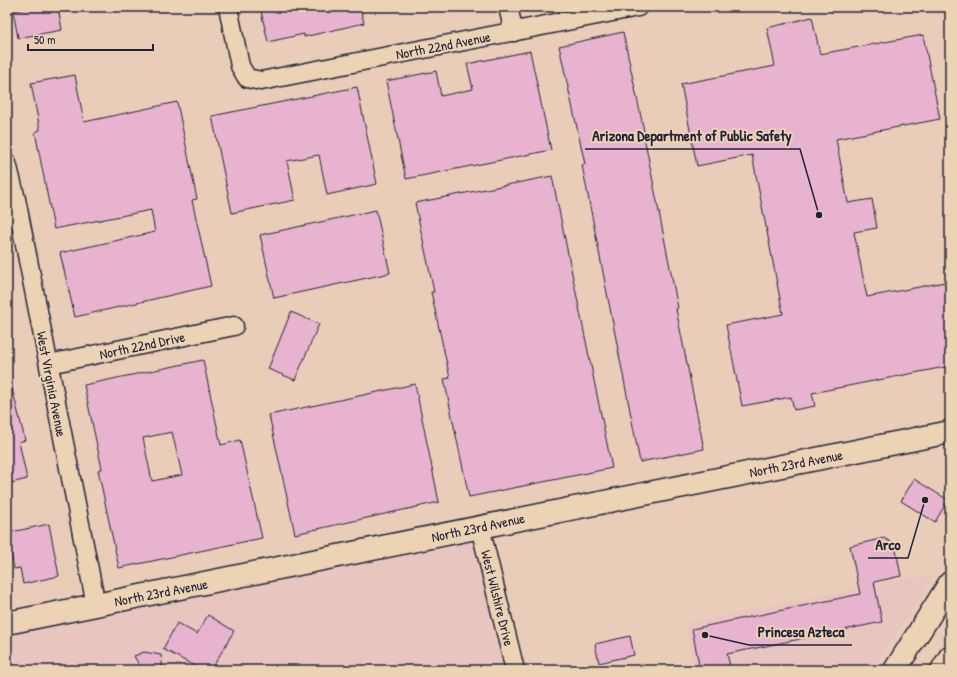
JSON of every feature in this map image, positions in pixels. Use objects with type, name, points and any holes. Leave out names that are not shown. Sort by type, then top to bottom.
[{"type":"street","name":"North 22nd Avenue","points":[[228,7],[240,66],[247,78],[261,81],[638,7]]},
{"type":"street","points":[[508,7],[514,32]]},
{"type":"street","name":"West Virginia Avenue","points":[[7,163],[16,199],[96,605]]},
{"type":"street","name":"North 22nd Drive","points":[[49,364],[234,326]]},
{"type":"street","name":"North 23rd Avenue","points":[[7,623],[950,432]]},
{"type":"street","name":"West Wilshire Drive","points":[[480,527],[515,670]]},
{"type":"street","points":[[895,670],[950,583]]},
{"type":"street","points":[[942,670],[950,657]]},
{"type":"shaded area","points":[[480,527],[515,670],[7,670],[7,623]]},
{"type":"shaded area","points":[[922,575],[933,577],[873,670],[694,670],[685,623]]},
{"type":"building","points":[[35,7],[58,7],[62,30],[18,38],[13,11]]},
{"type":"building","points":[[260,7],[360,7],[364,23],[304,37],[304,34],[268,42]]},
{"type":"building","points":[[812,17],[820,54],[923,35],[940,119],[836,139],[848,203],[872,199],[877,228],[854,232],[867,297],[950,281],[950,366],[812,393],[815,406],[794,410],[791,397],[742,406],[726,325],[783,314],[752,155],[697,166],[681,84],[775,66],[767,28]]},
{"type":"building","points":[[623,32],[644,131],[678,308],[676,309],[704,449],[640,462],[582,165],[585,164],[559,46]]},
{"type":"building","points":[[530,51],[551,150],[406,179],[386,81],[436,71],[441,96],[473,89],[467,64]]},
{"type":"building","points":[[75,75],[84,122],[177,102],[197,199],[192,200],[211,286],[75,317],[60,253],[155,232],[151,210],[54,229],[35,132],[40,130],[31,83]]},
{"type":"building","points":[[357,87],[377,184],[327,195],[319,155],[287,161],[295,200],[232,213],[212,116]]},
{"type":"building","points":[[552,176],[612,468],[469,497],[444,379],[450,378],[431,292],[434,292],[415,203]]},
{"type":"building","points":[[376,210],[390,273],[274,298],[260,235]]},
{"type":"building","points":[[291,312],[319,324],[295,380],[268,369]]},
{"type":"building","points":[[203,360],[221,445],[240,440],[262,538],[119,568],[98,470],[102,469],[84,385]],"holes":[[[172,432],[182,475],[152,481],[143,438]]]},
{"type":"building","points":[[415,384],[439,502],[295,534],[269,415]]},
{"type":"building","points":[[7,388],[12,388],[25,440],[19,442],[27,479],[7,484]]},
{"type":"building","points":[[914,479],[948,500],[935,522],[901,501]]},
{"type":"building","points":[[49,524],[59,576],[23,584],[20,568],[14,569],[7,533]]},
{"type":"building","points":[[884,538],[895,545],[901,576],[874,582],[882,622],[727,654],[731,670],[700,670],[692,629],[860,594],[850,546]]},
{"type":"building","points":[[208,615],[234,631],[211,670],[202,670],[163,649],[177,623],[197,634]]},
{"type":"building","points":[[630,636],[634,655],[599,663],[595,644]]},
{"type":"building","points":[[144,652],[161,655],[163,670],[142,670],[134,656]]},
{"type":"place","name":"Arizona Department of Public Safety","points":[[819,215]]},
{"type":"place","name":"Arco","points":[[925,500]]},
{"type":"place","name":"Princesa Azteca","points":[[705,635]]}]
